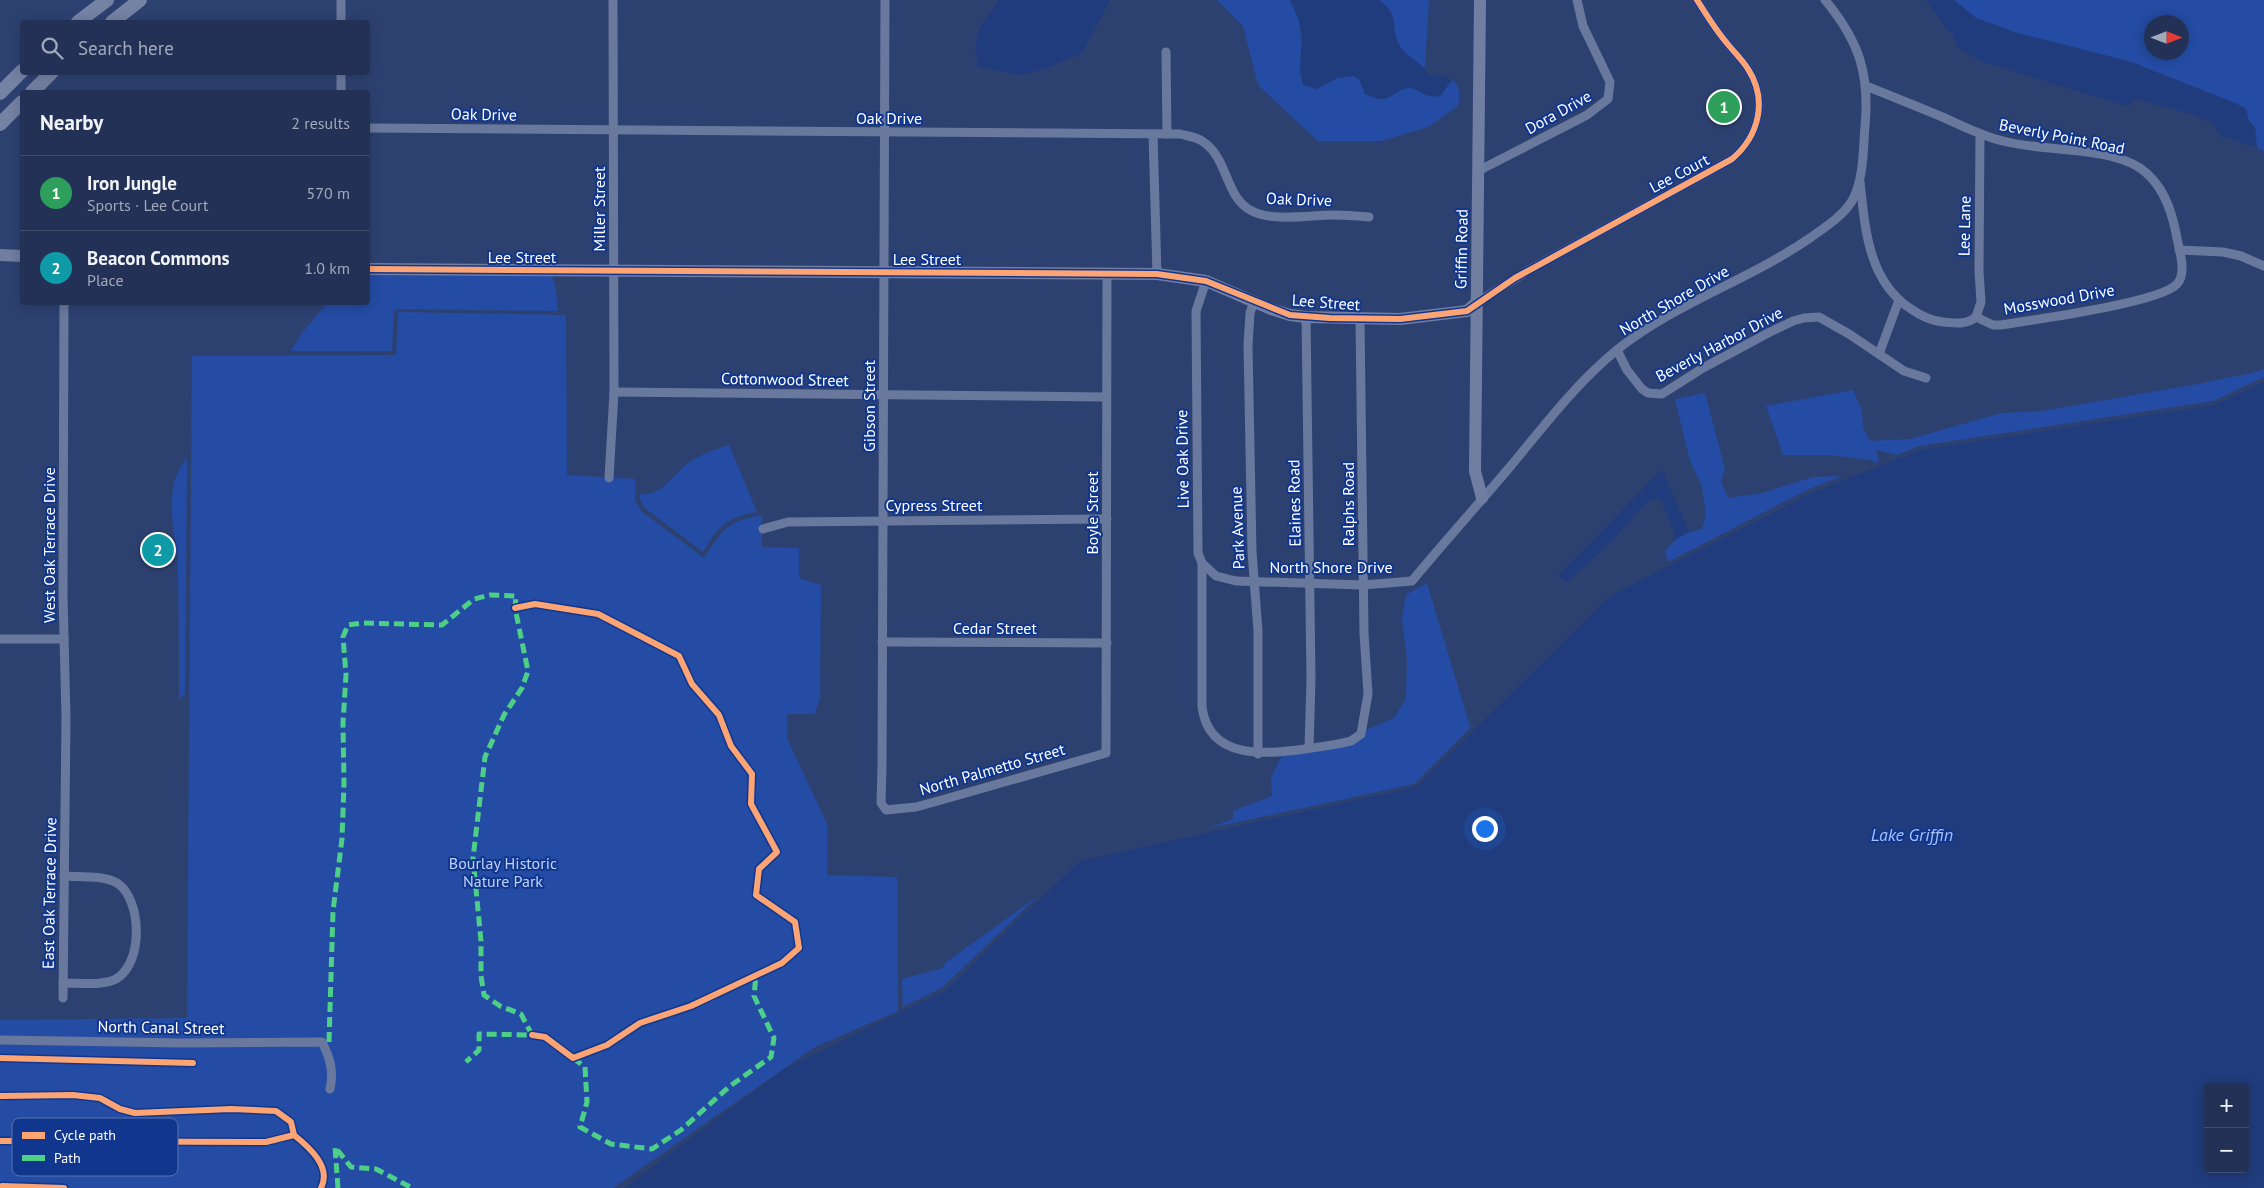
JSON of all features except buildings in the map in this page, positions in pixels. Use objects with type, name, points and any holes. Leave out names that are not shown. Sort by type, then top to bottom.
[{"type":"main road","points":[[81,20],[107,0]]},
{"type":"main road","points":[[115,20],[140,0]]},
{"type":"main road","points":[[0,93],[20,73]]},
{"type":"main road","points":[[34,90],[49,75]]},
{"type":"main road","points":[[0,124],[20,104]]},
{"type":"street","points":[[341,0],[341,20]]},
{"type":"street","name":"Miller Street","points":[[609,478],[614,392],[615,131],[613,0]]},
{"type":"street","name":"Gibson Street","points":[[885,0],[881,803],[886,810]]},
{"type":"street","name":"Griffin Road","points":[[1480,0],[1475,471],[1482,498]]},
{"type":"street","name":"Dora Drive","points":[[1478,170],[1587,115],[1608,99],[1610,91],[1609,77],[1584,26],[1577,0]]},
{"type":"street","name":"Lee Court","points":[[1476,303],[1529,270],[1732,159],[1748,143],[1758,120],[1759,99],[1757,88],[1749,69],[1726,42],[1697,0]]},
{"type":"street","name":"North Shore Drive","points":[[1202,563],[1208,570],[1225,579],[1254,582],[1363,585],[1412,581],[1570,394],[1617,350],[1662,320],[1772,262],[1831,223],[1851,201],[1860,178],[1867,109],[1866,86],[1858,50],[1840,18],[1825,0]]},
{"type":"street","points":[[1166,52],[1167,134]]},
{"type":"street","points":[[340,90],[341,75]]},
{"type":"street","name":"Beverly Point Road","points":[[1866,86],[1980,134],[2028,147],[2102,156],[2140,168],[2157,185],[2168,202],[2173,216],[2179,250]]},
{"type":"street","name":"Oak Drive","points":[[370,128],[1167,134],[1202,140],[1211,148],[1219,159],[1233,193],[1238,200],[1253,212],[1270,216],[1336,215],[1369,217]]},
{"type":"street","points":[[1153,134],[1156,274]]},
{"type":"street","name":"Lee Lane","points":[[1976,317],[1981,302],[1979,271],[1980,134]]},
{"type":"street","points":[[1860,178],[1865,231],[1870,250],[1884,281],[1899,300],[1914,311],[1938,322],[1960,324],[1969,322],[1976,317]]},
{"type":"street","points":[[2179,250],[2223,252],[2242,256],[2264,266]]},
{"type":"street","name":"Mosswood Drive","points":[[1976,317],[1993,325],[2001,325],[2140,300],[2165,292],[2177,284],[2180,278],[2182,261],[2179,250]]},
{"type":"street","points":[[0,255],[20,256]]},
{"type":"street","name":"Lee Street","points":[[370,269],[1156,274],[1206,281],[1290,315],[1360,319],[1400,320],[1426,317],[1467,311],[1476,303]]},
{"type":"street","name":"Boyle Street","points":[[1106,753],[1107,274]]},
{"type":"street","name":"Live Oak Drive","points":[[1206,281],[1196,311],[1198,553],[1202,563],[1202,707],[1205,721],[1216,736],[1229,746],[1258,754]]},
{"type":"street","points":[[1899,300],[1879,354],[1904,371],[1926,378]]},
{"type":"street","name":"Park Avenue","points":[[1254,301],[1250,314],[1248,346],[1254,582],[1258,631],[1258,754]]},
{"type":"street","name":"West Oak Terrace Drive","points":[[64,305],[65,788]]},
{"type":"street","name":"Elaines Road","points":[[1306,317],[1310,583],[1309,748]]},
{"type":"street","name":"Beverly Harbor Drive","points":[[1617,350],[1637,384],[1642,389],[1655,394],[1668,390],[1770,332],[1804,318],[1819,317],[1828,321],[1879,354]]},
{"type":"street","name":"Ralphs Road","points":[[1309,748],[1351,742],[1361,734],[1368,694],[1363,585],[1360,319]]},
{"type":"street","name":"Cottonwood Street","points":[[614,392],[1106,397]]},
{"type":"street","name":"Cypress Street","points":[[763,529],[788,522],[1107,519]]},
{"type":"street","points":[[0,640],[64,639]]},
{"type":"street","name":"Cedar Street","points":[[882,642],[1107,643]]},
{"type":"street","points":[[1258,754],[1309,748]]},
{"type":"street","name":"North Palmetto Street","points":[[886,810],[916,807],[1106,753]]},
{"type":"street","name":"East Oak Terrace Drive","points":[[63,998],[65,788]]},
{"type":"street","points":[[63,983],[97,982],[116,979],[122,974],[131,960],[136,936],[135,914],[127,891],[115,882],[106,879],[64,876]]},
{"type":"street","name":"North Canal Street","points":[[0,1040],[182,1043],[322,1042],[329,1056],[332,1069],[330,1089]]},
{"type":"green space","points":[[1217,0],[1290,0],[1299,20],[1302,44],[1300,58],[1316,89],[1337,78],[1353,76],[1359,79],[1365,94],[1380,99],[1388,98],[1406,88],[1414,89],[1430,96],[1440,96],[1452,80],[1457,85],[1459,91],[1458,106],[1428,127],[1381,141],[1318,141],[1258,85],[1243,26]]},
{"type":"green space","points":[[1379,0],[1429,0],[1425,68],[1401,49],[1396,39],[1390,11]]},
{"type":"green space","points":[[1954,0],[2264,0],[2264,151],[2257,148],[2255,127],[2249,121],[2246,109],[2237,104],[2131,62],[2014,32],[1976,18]]},
{"type":"green space","points":[[370,274],[552,275],[556,289],[558,311],[397,309],[394,312],[392,351],[291,351],[302,333],[325,305],[370,305]]},
{"type":"green space","name":"Bourlay Historic Nature Park","points":[[398,312],[566,315],[567,475],[635,479],[635,500],[641,511],[704,558],[721,533],[727,528],[740,521],[762,515],[762,547],[799,548],[799,578],[821,585],[820,698],[815,714],[787,714],[787,738],[827,824],[827,875],[897,877],[898,1011],[815,1047],[613,1188],[0,1188],[0,1020],[187,1018],[192,356],[396,355]]},
{"type":"green space","points":[[2264,369],[2264,377],[2213,401],[1919,446],[1897,455],[1876,450],[1879,461],[1875,463],[1870,460],[1831,455],[1783,455],[1766,406],[1853,390],[1862,411],[1863,428],[1870,441],[1910,439],[2002,413],[2042,411],[2204,383]]},
{"type":"green space","points":[[1705,393],[1725,469],[1721,482],[1728,498],[1762,493],[1813,477],[1842,476],[1809,489],[1668,562],[1665,551],[1681,536],[1702,529],[1706,514],[1702,486],[1690,461],[1675,399]]},
{"type":"green space","points":[[729,445],[757,512],[738,517],[725,524],[714,535],[703,552],[645,508],[640,499],[640,494],[656,491],[693,460]]},
{"type":"green space","points":[[187,458],[185,694],[179,700],[178,573],[172,499],[179,471]]},
{"type":"green space","points":[[1427,583],[1470,727],[1472,726],[1414,784],[1206,829],[1233,819],[1233,811],[1272,796],[1271,777],[1282,756],[1350,737],[1394,718],[1406,699],[1407,658],[1402,620],[1406,595]]},
{"type":"green space","points":[[1038,896],[943,987],[903,1007],[902,979],[943,968],[945,963]]},
{"type":"water","points":[[999,0],[1110,0],[1082,53],[1044,69],[1020,75],[978,67],[976,46],[979,30]]},
{"type":"water","points":[[1290,0],[1379,0],[1390,11],[1396,38],[1405,52],[1422,66],[1428,75],[1447,77],[1452,80],[1440,96],[1430,96],[1414,89],[1406,88],[1384,99],[1365,94],[1359,79],[1353,76],[1337,78],[1316,89],[1303,85],[1300,72],[1302,39],[1299,20]]},
{"type":"water","points":[[1926,0],[1954,0],[1976,18],[2014,32],[2131,62],[2237,104],[2246,109],[2249,121],[2255,127],[2257,148],[2221,136],[2212,123],[2192,114],[2133,99],[2129,107],[1980,61],[1956,46],[1952,33],[1948,31]]},
{"type":"water","name":"Lake Griffin","points":[[2264,382],[2264,1188],[624,1188],[784,1069],[946,990],[1080,861],[1416,787],[1610,596],[1811,493],[1920,450],[2214,405]]},
{"type":"water","points":[[1662,469],[1689,531],[1673,541],[1673,530],[1661,500],[1650,499],[1612,541],[1567,583],[1558,576]]},
{"type":"marked path","points":[[329,1042],[333,911],[342,839],[344,784],[343,723],[346,675],[343,637],[348,625],[362,623],[442,625],[474,599],[490,595],[516,596],[515,608],[528,671],[522,688],[504,715],[485,757],[473,858],[484,995],[500,1006],[521,1014],[532,1035],[479,1034],[479,1050],[466,1062]]},
{"type":"marked path","points":[[573,1058],[585,1067],[587,1102],[580,1127],[611,1144],[652,1149],[681,1130],[730,1086],[771,1057],[774,1038],[754,996],[756,975]]},
{"type":"marked path","points":[[338,1188],[335,1147],[351,1167],[376,1169],[412,1188]]},
{"type":"cycle path","points":[[370,269],[1157,274],[1206,281],[1290,315],[1330,318],[1400,319],[1467,311],[1515,278],[1732,159],[1749,140],[1758,117],[1758,93],[1754,81],[1746,65],[1718,32],[1697,0]]},
{"type":"cycle path","points":[[515,608],[535,604],[598,614],[679,656],[692,684],[719,715],[731,746],[752,774],[751,804],[777,852],[759,869],[756,895],[795,922],[799,948],[782,963],[691,1006],[640,1023],[607,1045],[573,1058],[545,1037],[532,1035]]},
{"type":"cycle path","points":[[0,1058],[193,1063]]},
{"type":"cycle path","points":[[0,1096],[73,1095],[100,1098],[120,1109],[135,1113],[231,1109],[276,1111],[291,1122],[294,1135],[317,1158],[324,1173],[321,1188]]},
{"type":"cycle path","points":[[178,1142],[266,1142],[294,1135]]},
{"type":"cycle path","points":[[0,1141],[12,1141]]},
{"type":"cycle path","points":[[0,1188],[2,1186],[64,1188]]},
{"type":"place","name":"Iron Jungle","points":[[1724,107]]},
{"type":"place","name":"Beacon Commons","points":[[158,550]]}]
